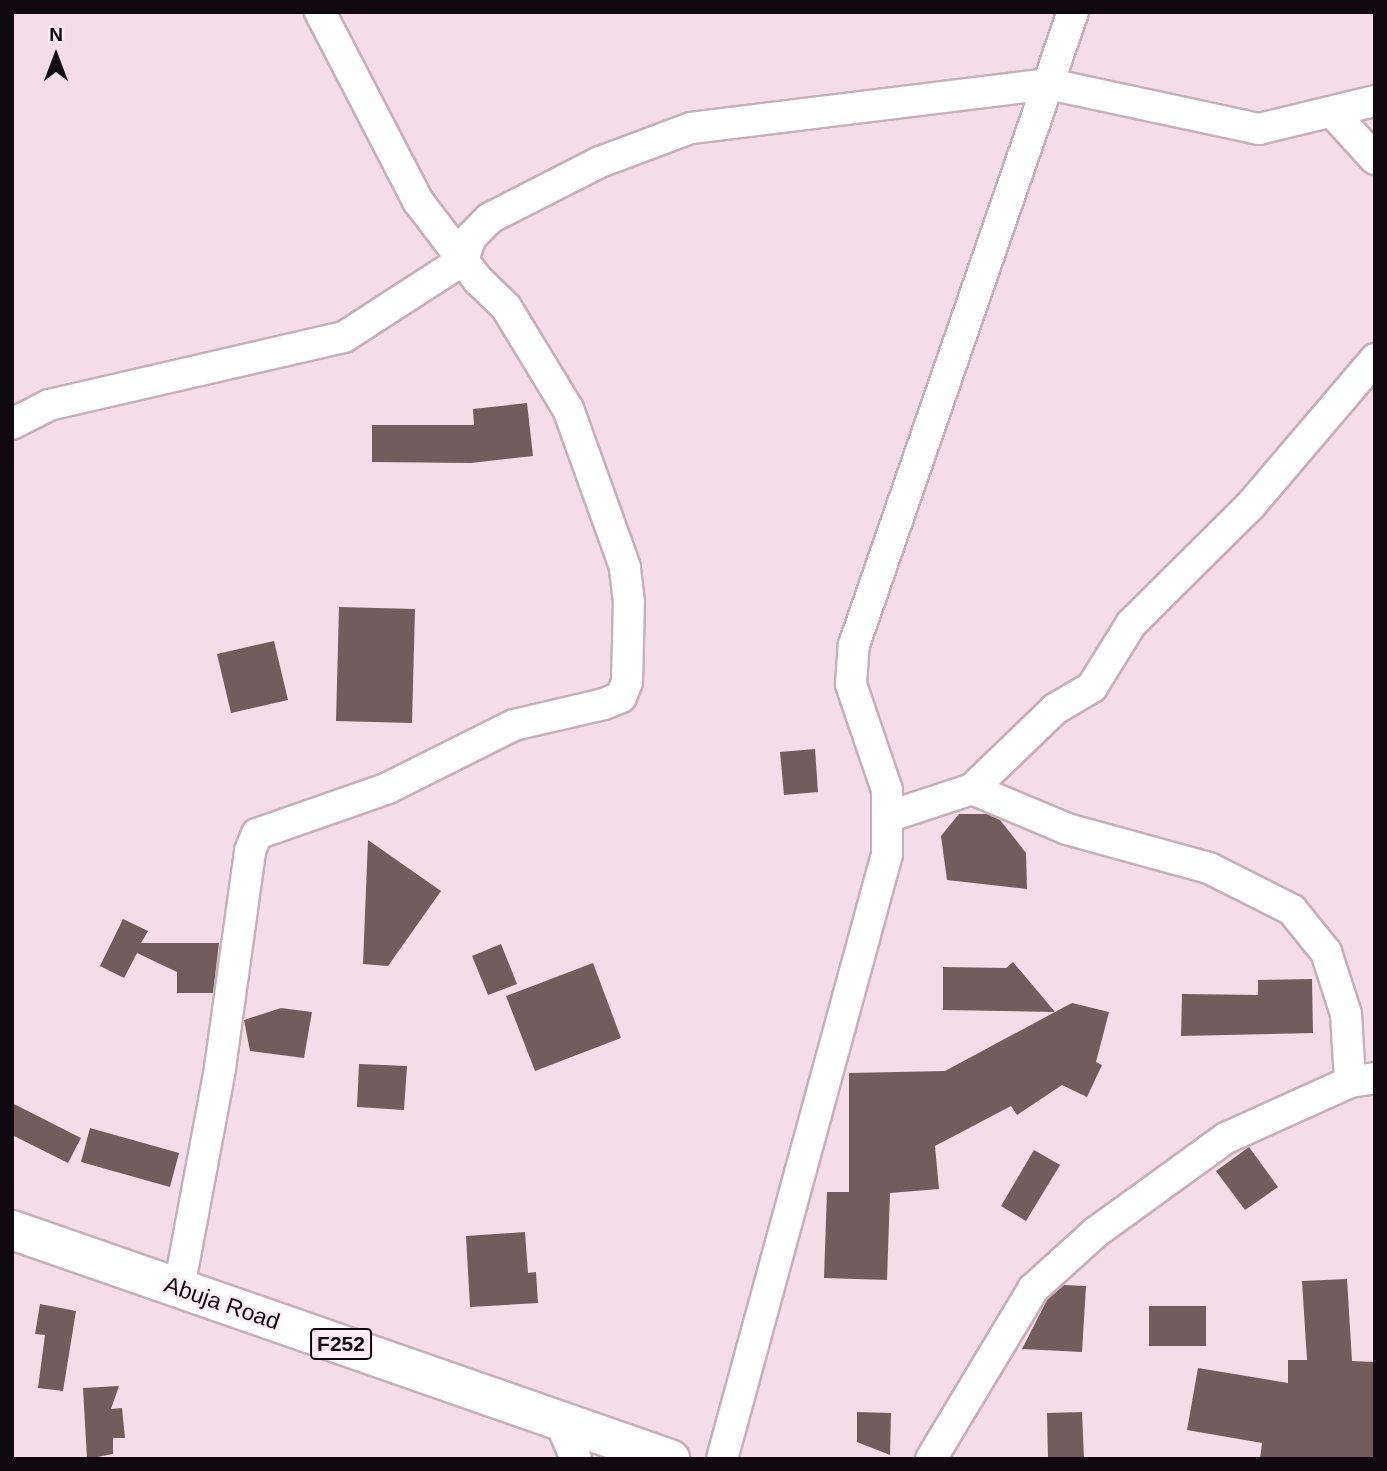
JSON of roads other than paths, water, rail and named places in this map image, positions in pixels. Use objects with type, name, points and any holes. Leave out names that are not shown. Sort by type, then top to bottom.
[{"type":"main road","name":"Abuja Road","points":[[12,1230],[670,1459]]},
{"type":"street","points":[[179,1288],[220,1068],[250,851],[257,834],[388,788],[514,725],[604,704],[621,697],[627,682],[629,603],[625,567],[568,409],[506,307],[463,260],[418,201],[320,12]]},
{"type":"street","points":[[722,1459],[887,854],[887,790],[851,684],[854,645],[1073,12]]},
{"type":"street","points":[[12,424],[49,405],[344,337],[463,260],[471,237],[490,218],[600,162],[691,128],[1049,84],[1259,129],[1334,114],[1375,102]]},
{"type":"street","points":[[1334,114],[1375,159]]},
{"type":"street","points":[[887,817],[972,789],[1055,709],[1092,687],[1131,624],[1250,506],[1375,359]]},
{"type":"street","points":[[931,1459],[1033,1289],[1096,1232],[1226,1138],[1363,1080],[1326,952],[1292,911],[1209,868],[1067,829],[972,789]]},
{"type":"street","points":[[559,1419],[576,1459]]}]
